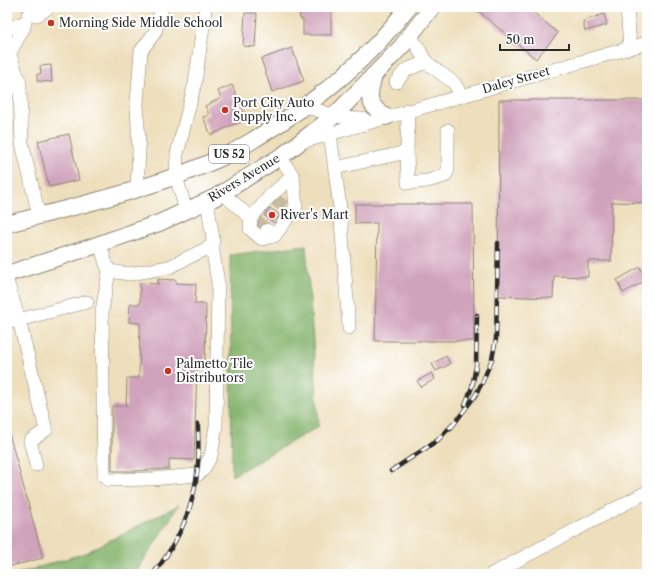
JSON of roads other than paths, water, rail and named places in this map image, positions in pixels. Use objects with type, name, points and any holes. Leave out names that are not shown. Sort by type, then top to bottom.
[{"type":"main road","name":"US 52","points":[[7,224],[137,189],[176,176],[227,155],[283,122],[340,79],[395,24],[408,7]]},
{"type":"main road","name":"Rivers Avenue","points":[[7,274],[159,223],[207,201],[280,157],[334,116],[402,46],[432,7]]},
{"type":"main road","points":[[374,75],[369,98],[372,106],[386,117]]},
{"type":"street","points":[[7,29],[29,15],[37,15],[49,7]]},
{"type":"street","points":[[137,189],[139,151],[137,103],[141,51],[155,32],[162,7]]},
{"type":"street","points":[[626,7],[630,47]]},
{"type":"street","points":[[186,211],[176,176],[177,154],[195,83],[204,12]]},
{"type":"street","points":[[29,15],[9,54],[20,83],[22,143],[39,216]]},
{"type":"street","points":[[410,36],[426,62],[454,83],[462,96]]},
{"type":"street","name":"Daley Street","points":[[298,143],[408,110],[569,66],[647,42]]},
{"type":"street","points":[[396,82],[406,70],[426,62]]},
{"type":"street","points":[[7,77],[20,92]]},
{"type":"street","name":"Daley Street","points":[[306,106],[334,116],[351,119],[386,117]]},
{"type":"street","points":[[408,110],[408,183],[427,181],[445,176],[448,170],[448,130]]},
{"type":"street","points":[[330,134],[340,208],[349,328]]},
{"type":"street","points":[[335,168],[407,152]]},
{"type":"street","points":[[280,157],[293,176],[296,207],[288,210],[271,233],[262,239],[250,229],[254,219],[272,197],[293,176]]},
{"type":"street","points":[[222,192],[254,219]]},
{"type":"street","points":[[100,244],[109,271],[102,311],[104,476],[109,480],[152,479],[197,474],[203,470],[211,456],[216,426],[218,283],[207,201]]},
{"type":"street","points":[[109,271],[130,274],[169,267],[212,246]]},
{"type":"street","points":[[7,281],[13,322],[46,430],[30,441],[36,465]]},
{"type":"street","points":[[13,322],[87,302]]},
{"type":"street","points":[[492,574],[647,492]]},
{"type":"tunnel","points":[[274,199],[285,207]]},
{"type":"tunnel","points":[[256,221],[267,230]]},
{"type":"railway","points":[[451,428],[475,396],[492,359],[496,339],[498,243]]},
{"type":"railway","points":[[465,405],[472,387],[476,366],[477,315]]},
{"type":"railway","points":[[153,574],[171,549],[189,508],[198,464],[198,424]]},
{"type":"railway","points":[[391,471],[438,440],[453,424]]},
{"type":"place","name":"Morning Side Middle School","points":[[51,23]]},
{"type":"place","name":"Port City Auto Supply Inc.","points":[[225,110]]},
{"type":"place","name":"River's Mart","points":[[272,215]]},
{"type":"place","name":"Palmetto Tile Distributors","points":[[168,371]]}]
